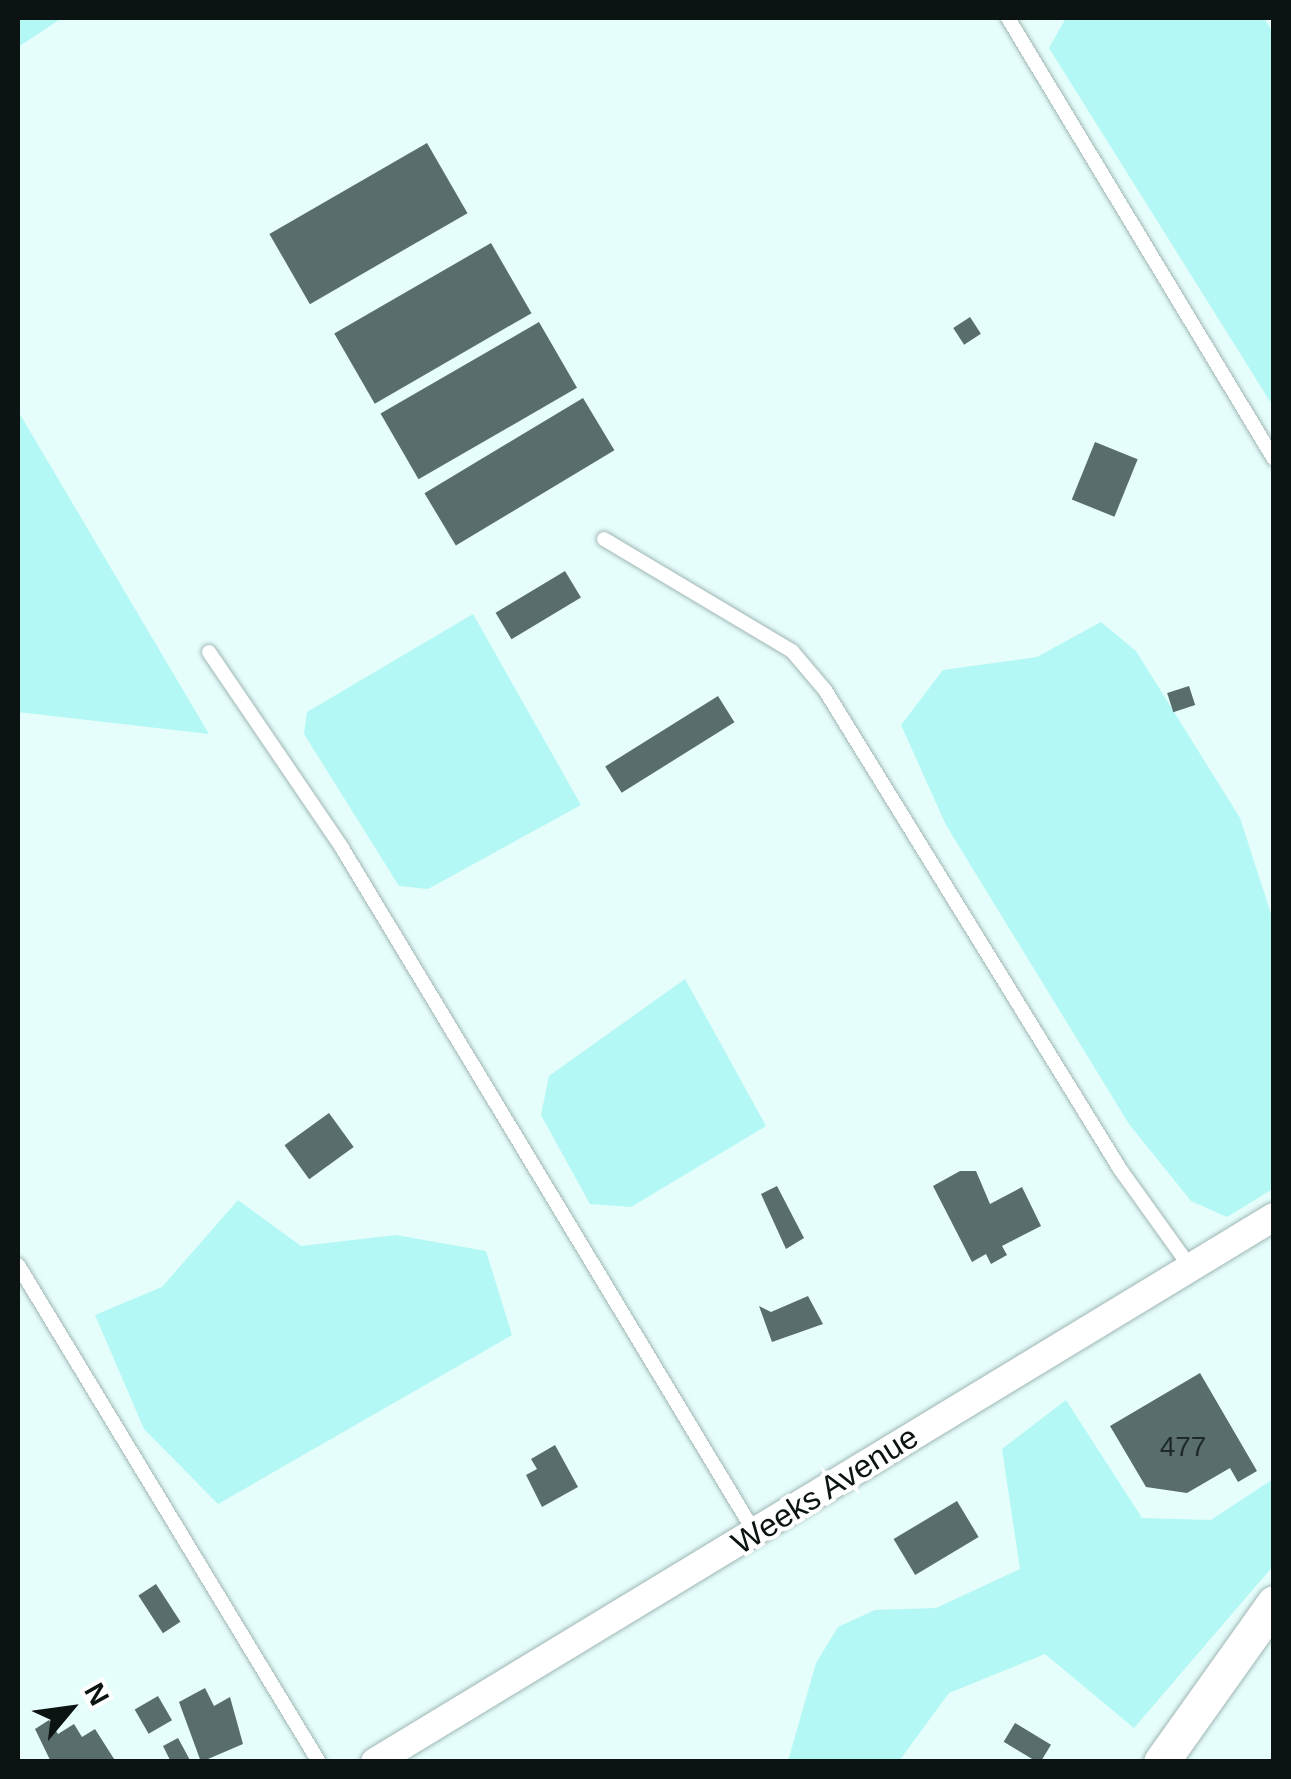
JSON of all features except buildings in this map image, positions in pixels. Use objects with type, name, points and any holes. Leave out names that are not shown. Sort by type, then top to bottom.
[{"type":"street","name":"Weeks Avenue","points":[[375,1762],[1274,1217]]},
{"type":"street","points":[[1162,1762],[1274,1603]]},
{"type":"lane","points":[[1008,18],[1274,459]]},
{"type":"lane","points":[[604,539],[792,651],[825,690],[1120,1170],[1191,1268]]},
{"type":"lane","points":[[210,652],[342,848],[756,1534]]},
{"type":"lane","points":[[18,1265],[318,1762]]},
{"type":"shaded area","points":[[18,18],[62,18],[18,47]]},
{"type":"shaded area","points":[[1066,18],[1264,18],[1273,33],[1273,406],[1049,48]]},
{"type":"shaded area","points":[[18,411],[209,734],[18,712]]},
{"type":"shaded area","points":[[473,614],[581,805],[428,889],[399,886],[304,734],[307,712]]},
{"type":"shaded area","points":[[1101,622],[1136,651],[1240,818],[1273,920],[1273,1189],[1227,1217],[1191,1201],[1129,1124],[946,825],[901,725],[943,670],[1037,657]]},
{"type":"shaded area","points":[[685,979],[766,1126],[631,1207],[590,1204],[541,1115],[549,1076]]},
{"type":"shaded area","points":[[238,1200],[301,1246],[396,1235],[486,1251],[512,1335],[218,1504],[144,1429],[95,1315],[162,1287]]},
{"type":"shaded area","points":[[1066,1400],[1142,1518],[1211,1520],[1273,1479],[1273,1566],[1134,1728],[1045,1654],[949,1693],[899,1761],[788,1761],[816,1663],[838,1627],[875,1610],[936,1608],[1020,1569],[1002,1449]]}]
